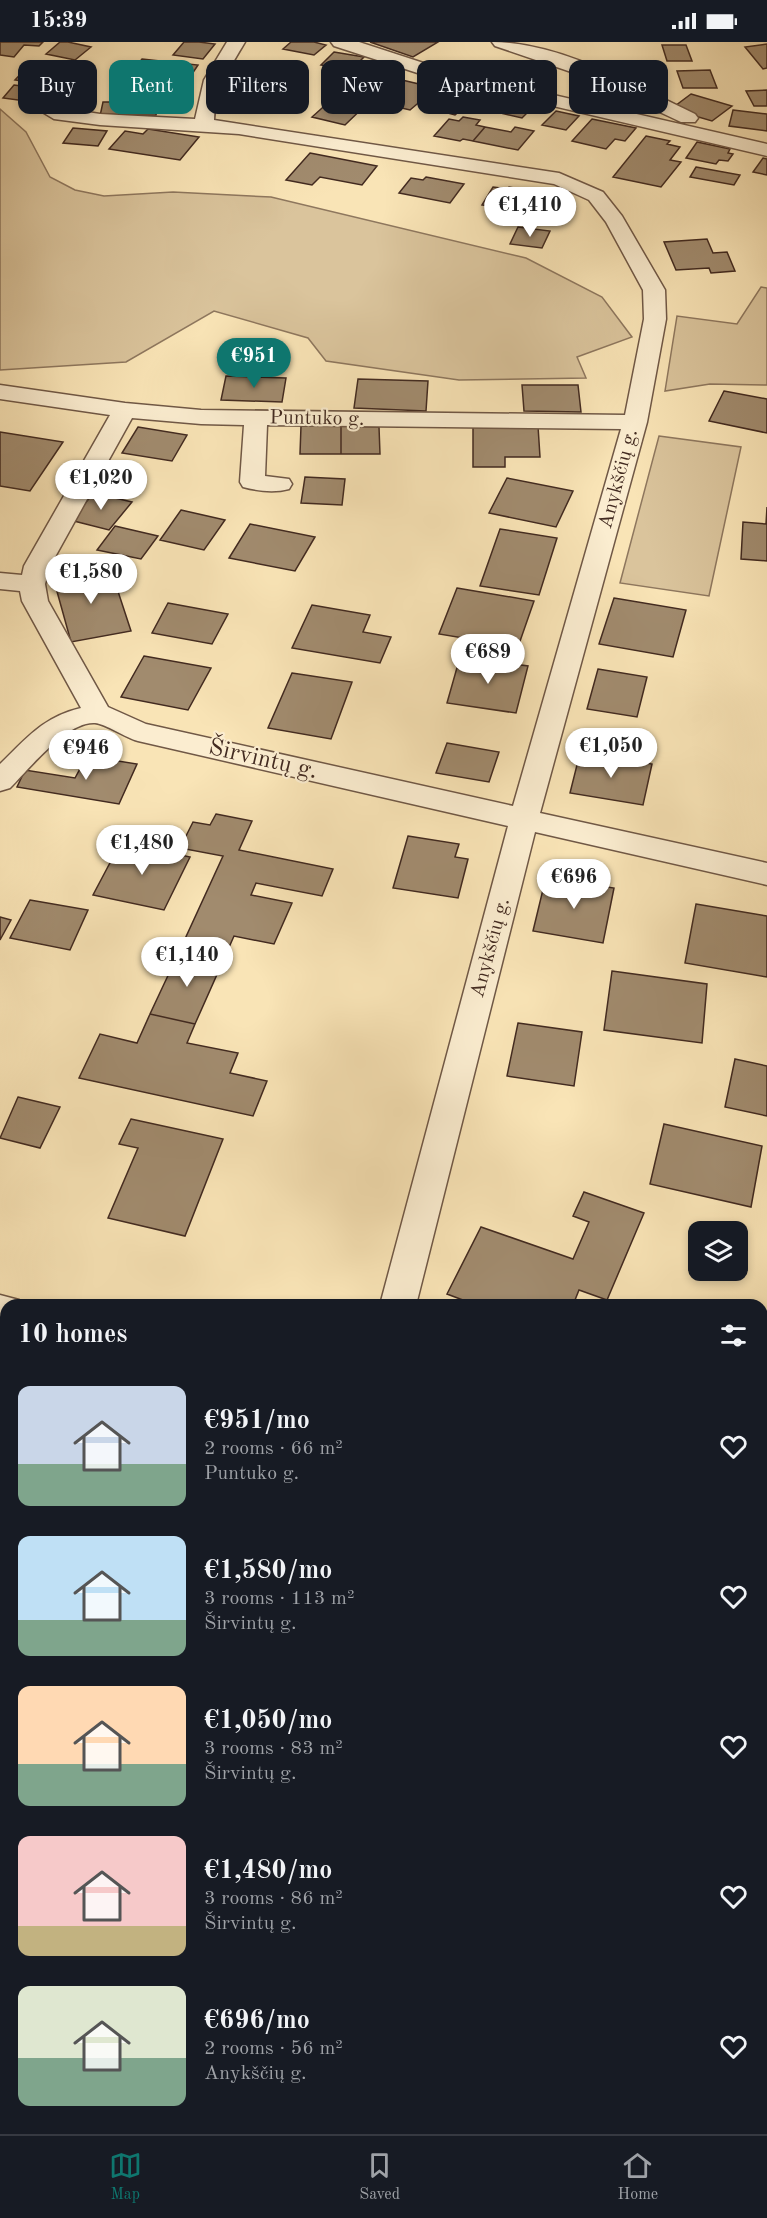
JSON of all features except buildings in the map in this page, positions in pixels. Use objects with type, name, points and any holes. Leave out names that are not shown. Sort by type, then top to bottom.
[{"type":"street","points":[[204,124],[204,103],[208,87],[236,42]]},
{"type":"street","points":[[340,42],[440,74],[766,149]]},
{"type":"street","points":[[501,42],[590,72],[648,98],[669,111],[766,149]]},
{"type":"street","name":"Anykščių g.","points":[[60,114],[93,120],[204,124],[559,179],[596,196],[615,220],[654,290],[655,319],[635,422],[524,819],[400,1299]]},
{"type":"street","name":"Puntuko g.","points":[[0,392],[124,410],[256,419],[635,422]]},
{"type":"street","points":[[0,781],[52,729],[70,720],[98,713],[35,601],[32,584],[37,566],[124,410]]},
{"type":"street","points":[[256,419],[252,482],[280,484]]},
{"type":"street","points":[[0,581],[32,584]]},
{"type":"street","name":"Širvintų g.","points":[[98,713],[138,732],[767,873]]},
{"type":"shaded area","points":[[0,109],[26,132],[50,177],[75,190],[104,196],[173,192],[271,197],[526,258],[602,297],[632,337],[577,357],[586,378],[459,380],[326,361],[308,338],[214,311],[126,362],[0,370]]},
{"type":"shaded area","points":[[761,287],[767,288],[767,385],[710,384],[665,391],[677,316],[737,324]]},
{"type":"shaded area","points":[[659,436],[741,447],[709,596],[620,583]]}]
